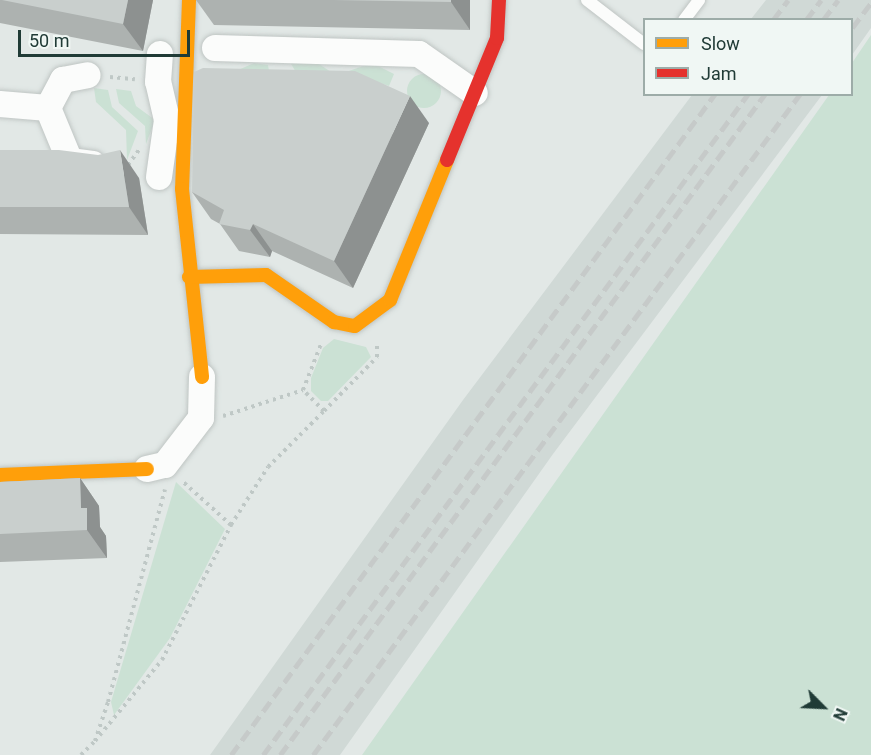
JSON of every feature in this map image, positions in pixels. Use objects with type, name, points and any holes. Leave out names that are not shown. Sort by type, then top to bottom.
[{"type":"street","points":[[0,475],[155,475],[201,418],[202,377],[189,277],[182,189],[189,0]]},
{"type":"street","points":[[189,277],[266,275],[334,321],[355,326],[367,320],[390,300],[497,38],[499,0]]},
{"type":"street","points":[[215,48],[419,54],[475,93]]},
{"type":"street","points":[[48,108],[70,161],[145,166],[167,120],[151,81],[160,54]]},
{"type":"street","points":[[48,108],[63,80],[101,76]]},
{"type":"street","points":[[0,104],[48,108]]},
{"type":"lane","points":[[588,0],[643,42]]},
{"type":"lane","points":[[686,18],[699,0]]},
{"type":"path","points":[[101,76],[151,81]]},
{"type":"path","points":[[81,755],[162,660],[231,525],[261,475],[377,357],[367,320]]},
{"type":"path","points":[[201,418],[254,408],[303,390],[334,321]]},
{"type":"path","points":[[303,390],[324,411]]},
{"type":"path","points":[[175,474],[231,525]]},
{"type":"path","points":[[95,741],[167,498],[155,475]]},
{"type":"shaded area","points":[[766,0],[871,0],[871,28],[853,54],[853,18],[752,18]]},
{"type":"shaded area","points":[[691,96],[821,96],[553,454],[340,755],[210,755],[463,400]]},
{"type":"green space","points":[[871,35],[871,755],[362,755],[828,96],[853,96],[853,62]]},
{"type":"green space","points":[[290,62],[319,64],[331,72],[297,74]]},
{"type":"green space","points":[[254,63],[268,65],[269,71],[236,71]]},
{"type":"green space","points":[[372,63],[394,74],[389,86],[346,72]]},
{"type":"green space","points":[[424,74],[436,79],[441,91],[436,103],[424,108],[412,103],[407,91],[412,79]]},
{"type":"green space","points":[[94,88],[108,90],[112,107],[138,131],[127,160],[126,130],[96,102]]},
{"type":"green space","points":[[116,89],[131,91],[136,106],[155,120],[146,144],[145,126],[119,103]]},
{"type":"green space","points":[[334,339],[366,347],[371,357],[328,401],[321,401],[311,391],[311,378],[323,348]]},
{"type":"green space","points":[[176,482],[225,529],[170,638],[114,715],[111,702]]},
{"type":"building","points":[[2,0],[128,0],[123,24]]},
{"type":"building","points":[[333,0],[451,0],[451,2]]},
{"type":"building","points":[[203,68],[355,71],[410,96],[334,261],[253,224],[250,230],[219,224],[224,210],[192,192],[194,72]]},
{"type":"building","points":[[0,150],[59,150],[98,155],[120,150],[129,207],[0,207]]},
{"type":"building","points":[[80,478],[81,508],[87,508],[87,530],[0,534],[0,482]]},
{"type":"railway","points":[[774,18],[788,0]]},
{"type":"railway","points":[[808,18],[821,0]]},
{"type":"railway","points":[[824,18],[838,0]]},
{"type":"railway","points":[[853,27],[871,3]]},
{"type":"railway","points":[[231,755],[714,96]]},
{"type":"railway","points":[[263,755],[747,96]]},
{"type":"railway","points":[[280,755],[764,96]]},
{"type":"railway","points":[[313,755],[799,96]]},
{"type":"traffic: slow","points":[[189,0],[182,189],[202,377]]},
{"type":"traffic: slow","points":[[189,277],[266,275],[334,322],[355,326],[390,300],[447,160]]},
{"type":"traffic: slow","points":[[0,475],[147,469]]},
{"type":"traffic: jam","points":[[447,160],[497,38],[499,0]]}]
